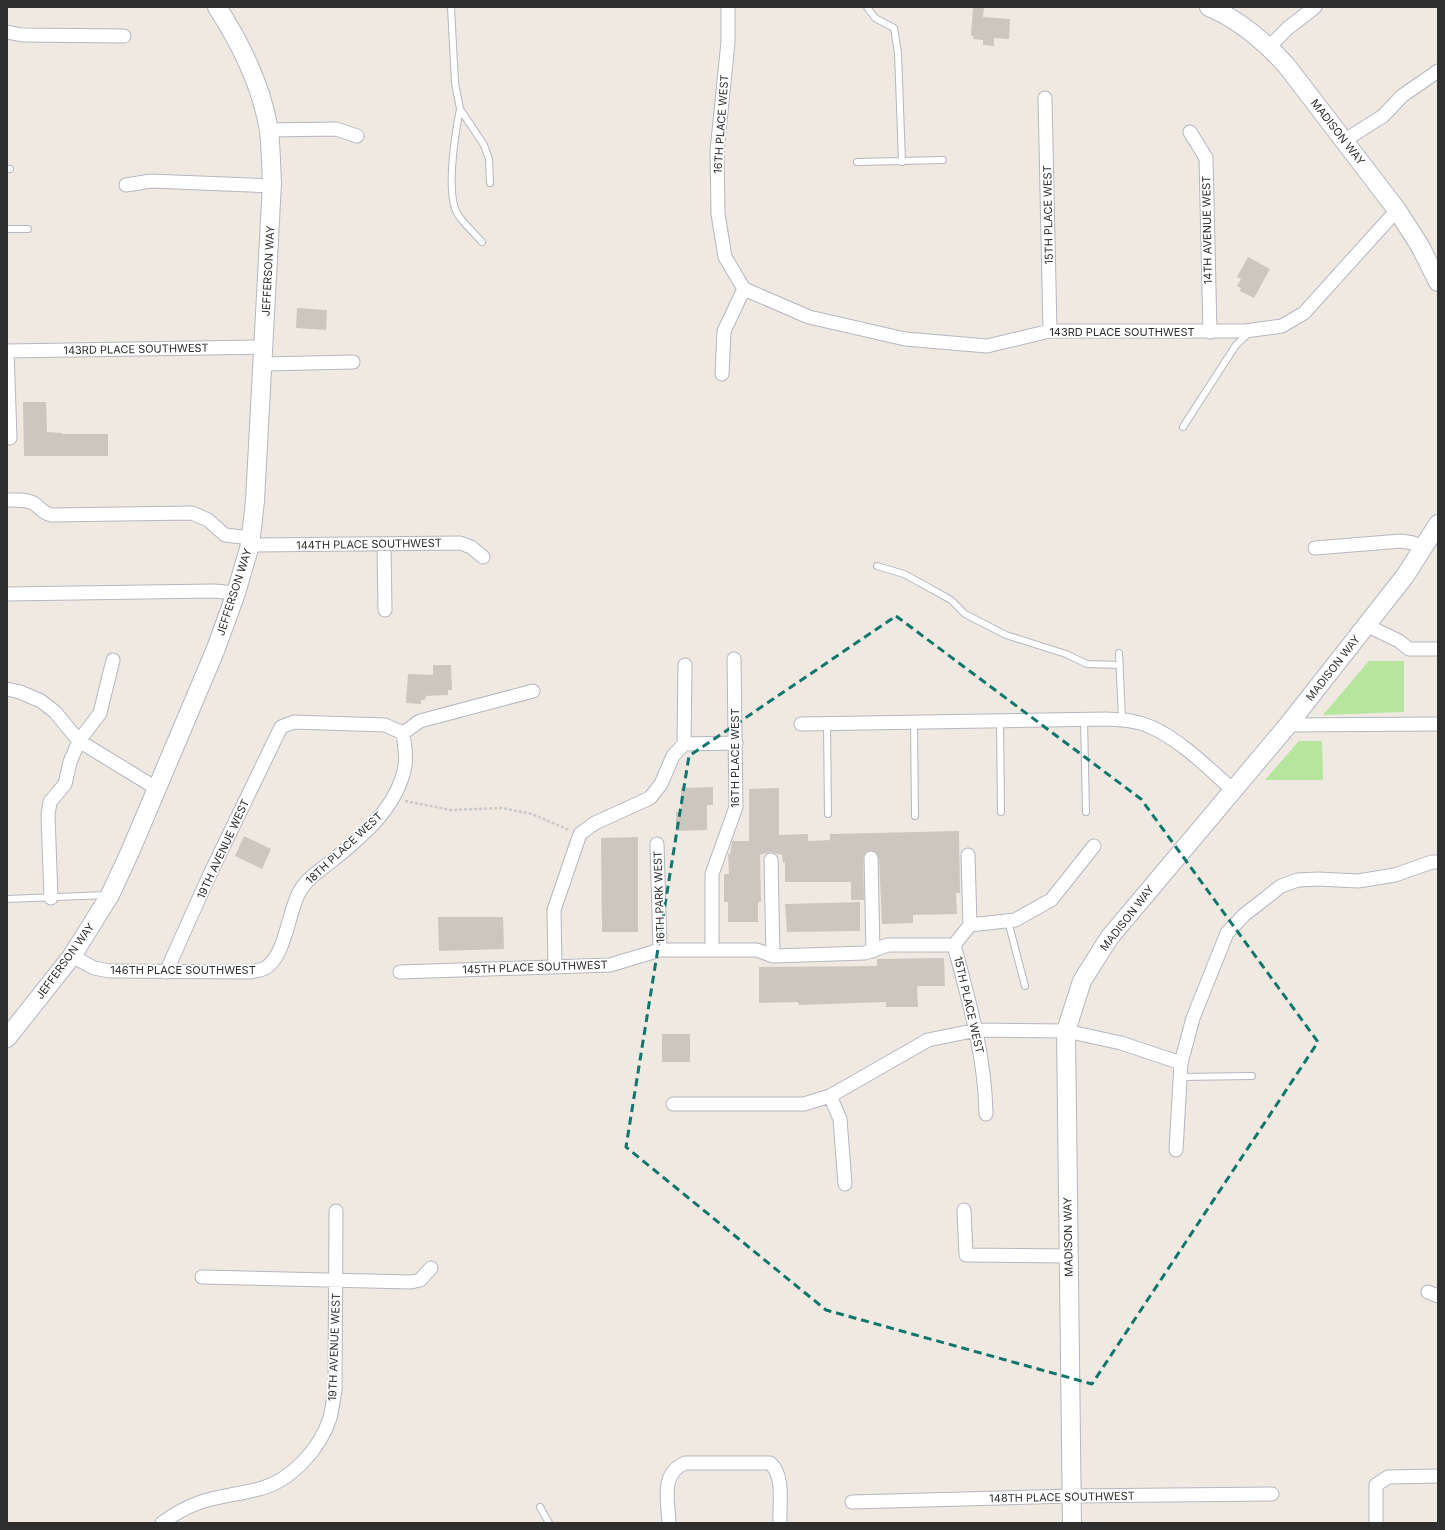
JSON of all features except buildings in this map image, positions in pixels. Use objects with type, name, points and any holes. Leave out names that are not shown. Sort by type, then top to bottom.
[{"type":"street","name":"JEFFERSON WAY","points":[[7,1038],[72,956],[110,895],[215,651],[236,593],[250,542],[255,501],[272,186],[269,130],[259,93],[249,65],[217,7]]},
{"type":"street","name":"16TH PLACE WEST","points":[[728,7],[728,42],[718,151],[718,214],[725,257],[744,289]]},
{"type":"street","name":"MADISON WAY","points":[[1209,7],[1232,18],[1269,47],[1286,65],[1345,140],[1397,210],[1420,246],[1438,282]]},
{"type":"street","points":[[1269,47],[1288,28],[1315,7]]},
{"type":"street","points":[[7,32],[22,35],[124,36]]},
{"type":"street","points":[[1345,140],[1382,116],[1402,96],[1438,70]]},
{"type":"street","name":"15TH PLACE WEST","points":[[1045,98],[1050,331]]},
{"type":"street","points":[[269,130],[336,128],[357,136]]},
{"type":"street","name":"14TH AVENUE WEST","points":[[1190,132],[1206,158],[1210,332]]},
{"type":"street","points":[[126,185],[151,181],[272,186]]},
{"type":"street","name":"143RD PLACE SOUTHWEST","points":[[744,289],[809,317],[905,339],[987,346],[1050,331],[1249,331],[1282,326],[1304,313],[1397,210]]},
{"type":"street","points":[[722,374],[724,331],[744,289]]},
{"type":"street","points":[[7,351],[10,438]]},
{"type":"street","name":"143RD PLACE SOUTHWEST","points":[[7,351],[264,355],[353,362]]},
{"type":"street","name":"144TH PLACE SOUTHWEST","points":[[7,500],[27,500],[36,504],[42,512],[51,516],[192,513],[208,520],[224,535],[250,542],[384,544],[460,543],[471,547],[483,557]]},
{"type":"street","name":"MADISON WAY","points":[[1072,1523],[1070,1496],[1066,1031],[1082,981],[1109,938],[1288,725],[1405,576],[1425,548],[1438,524]]},
{"type":"street","points":[[1315,548],[1401,541],[1413,543],[1425,548]]},
{"type":"street","points":[[384,544],[385,610]]},
{"type":"street","points":[[7,594],[214,591],[236,593]]},
{"type":"street","points":[[1366,625],[1399,641],[1409,649],[1438,649]]},
{"type":"street","name":"16TH PLACE WEST","points":[[712,950],[712,874],[736,807],[734,659]]},
{"type":"street","points":[[51,898],[48,814],[50,802],[65,784],[70,762],[79,741],[100,713],[113,660]]},
{"type":"street","points":[[554,967],[554,910],[580,834],[595,823],[650,798],[661,784],[673,756],[684,744],[685,665]]},
{"type":"street","points":[[7,689],[20,692],[40,701],[55,712],[79,741],[156,788]]},
{"type":"street","points":[[403,733],[420,721],[532,691]]},
{"type":"street","points":[[801,724],[1084,719],[1122,720],[1150,726],[1172,739],[1233,790]]},
{"type":"street","name":"19TH AVENUE WEST","points":[[166,972],[210,874],[281,727],[294,722],[385,725],[403,733]]},
{"type":"street","points":[[1288,725],[1438,724]]},
{"type":"street","name":"18TH PLACE WEST","points":[[272,962],[280,949],[300,891],[307,882],[340,855],[378,818],[397,793],[406,765],[403,733]]},
{"type":"street","points":[[684,744],[736,743]]},
{"type":"street","name":"16TH PARK WEST","points":[[657,844],[660,950]]},
{"type":"street","points":[[970,925],[1012,921],[1051,900],[1094,846]]},
{"type":"street","points":[[954,944],[970,925],[968,855]]},
{"type":"street","points":[[871,858],[872,951]]},
{"type":"street","points":[[770,860],[773,956]]},
{"type":"street","points":[[1176,1150],[1181,1063],[1193,1018],[1227,933],[1244,915],[1281,886],[1298,880],[1318,879],[1358,881],[1395,876],[1432,862],[1438,862]]},
{"type":"street","name":"15TH PLACE WEST","points":[[954,944],[977,1030],[986,1086],[986,1114]]},
{"type":"street","name":"145TH PLACE SOUTHWEST","points":[[400,972],[610,965],[660,950],[757,950],[773,956],[865,953],[888,945],[954,944]]},
{"type":"street","name":"146TH PLACE SOUTHWEST","points":[[72,956],[94,968],[110,971],[251,972],[264,968],[272,962]]},
{"type":"street","points":[[673,1104],[804,1104],[830,1096],[928,1040],[977,1030],[1066,1031],[1121,1043],[1181,1063]]},
{"type":"street","points":[[830,1096],[840,1119],[845,1184]]},
{"type":"street","points":[[964,1210],[966,1255],[1068,1256]]},
{"type":"street","name":"19TH AVENUE WEST","points":[[162,1523],[180,1510],[207,1499],[260,1489],[284,1478],[304,1461],[320,1440],[330,1418],[335,1391],[336,1211]]},
{"type":"street","points":[[202,1277],[411,1282],[420,1280],[431,1268]]},
{"type":"street","points":[[669,1523],[668,1482],[670,1474],[677,1466],[685,1463],[770,1463],[776,1468],[779,1477],[780,1523]]},
{"type":"street","points":[[1376,1523],[1376,1485],[1388,1477],[1438,1476]]},
{"type":"street","name":"148TH PLACE SOUTHWEST","points":[[852,1502],[1070,1496],[1272,1494]]},
{"type":"lane","points":[[451,7],[455,83],[460,109],[454,141],[452,185],[454,206],[458,215],[482,242]]},
{"type":"lane","points":[[867,7],[875,18],[894,28],[898,53],[902,162]]},
{"type":"lane","points":[[460,109],[484,145],[489,159],[490,182]]},
{"type":"lane","points":[[857,162],[943,160]]},
{"type":"lane","points":[[7,229],[28,229]]},
{"type":"lane","points":[[1183,427],[1236,345],[1249,331]]},
{"type":"lane","points":[[877,566],[904,574],[951,600],[965,614],[1006,634],[1066,654],[1087,664],[1120,665]]},
{"type":"lane","points":[[1119,653],[1122,720]]},
{"type":"lane","points":[[1084,719],[1086,812]]},
{"type":"lane","points":[[1000,721],[1001,812]]},
{"type":"lane","points":[[914,722],[916,816]]},
{"type":"lane","points":[[827,724],[828,814]]},
{"type":"lane","points":[[7,898],[51,898],[110,895]]},
{"type":"lane","points":[[1012,921],[1025,986]]},
{"type":"lane","points":[[1180,1077],[1252,1076]]},
{"type":"lane","points":[[540,1507],[549,1523]]},
{"type":"path","points":[[393,799],[451,810],[467,808],[509,810],[532,814],[580,834]]},
{"type":"highlighted area","points":[[896,616],[1141,799],[1318,1042],[1092,1384],[826,1310],[626,1147],[689,756]]},
{"type":"green space","points":[[1369,661],[1404,661],[1404,712],[1323,715]]},
{"type":"green space","points":[[1299,741],[1322,741],[1323,780],[1265,780]]}]
